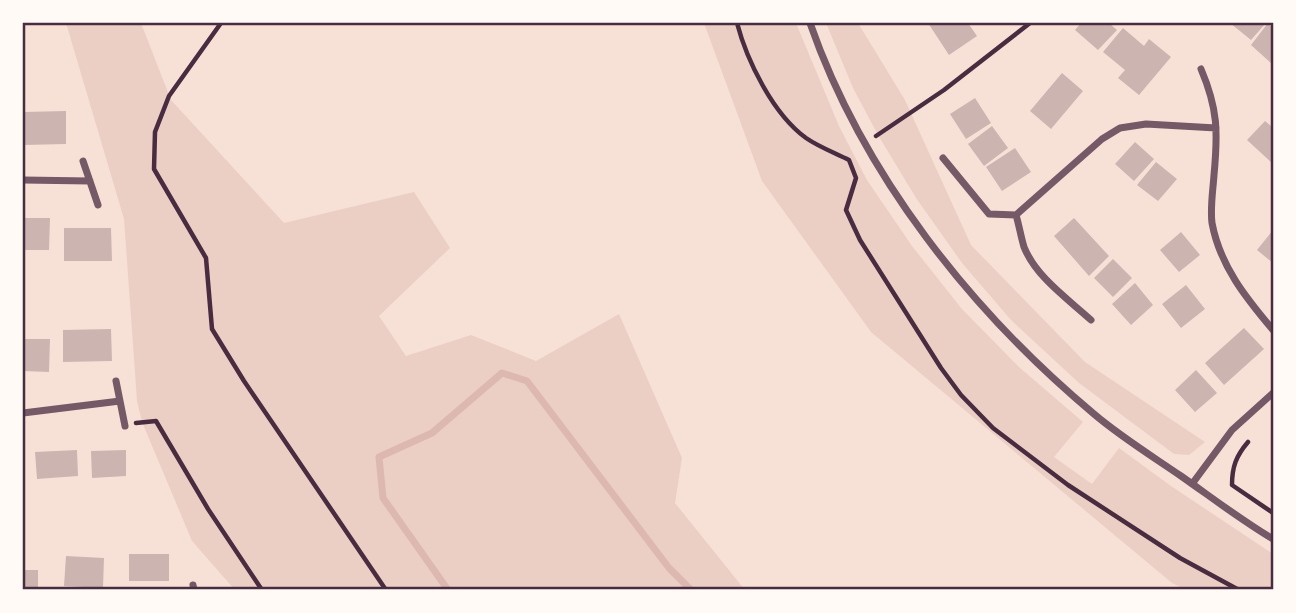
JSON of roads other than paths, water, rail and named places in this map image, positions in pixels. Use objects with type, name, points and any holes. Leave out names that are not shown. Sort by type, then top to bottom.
[{"type":"street","points":[[810,23],[865,143],[898,198],[929,241],[992,317],[1049,375],[1097,417],[1273,539]]},
{"type":"street","points":[[1201,69],[1216,111],[1212,221],[1218,246],[1236,283],[1273,330]]},
{"type":"street","points":[[943,158],[989,214],[1016,215],[1102,139],[1120,128],[1146,124],[1216,128]]},
{"type":"street","points":[[83,162],[98,205]]},
{"type":"street","points":[[23,180],[90,181]]},
{"type":"street","points":[[1016,215],[1025,248],[1037,268],[1091,320]]},
{"type":"street","points":[[116,381],[125,426]]},
{"type":"street","points":[[1192,484],[1232,430],[1273,393]]},
{"type":"street","points":[[23,413],[120,401]]},
{"type":"waterway","points":[[448,590],[383,498],[379,457],[432,433],[502,373],[527,381],[669,568],[691,590]]}]
